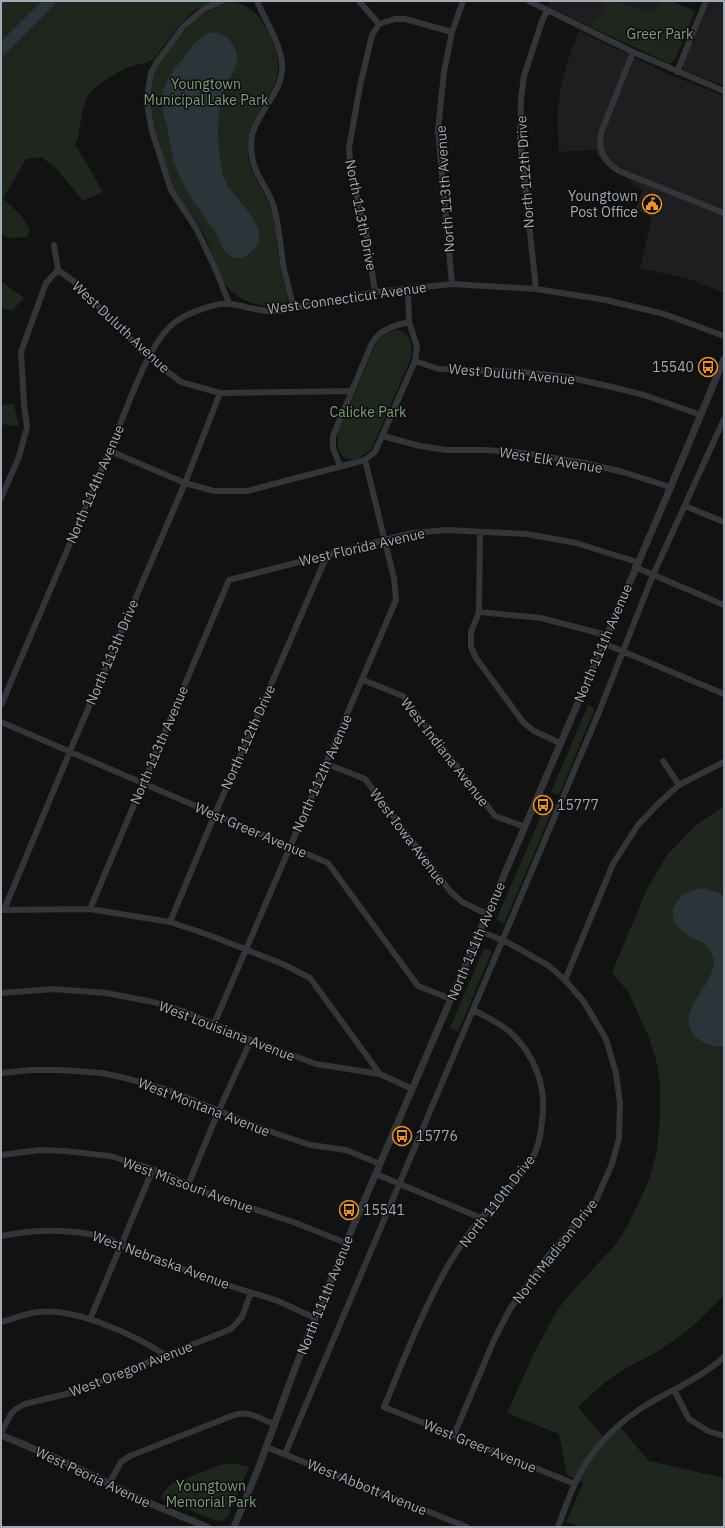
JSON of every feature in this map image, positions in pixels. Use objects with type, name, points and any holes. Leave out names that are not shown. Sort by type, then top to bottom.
[{"type":"street","points":[[222,1],[204,9],[192,18],[183,27],[156,62],[151,73],[147,104],[152,131],[171,190],[196,228],[215,268],[229,303]]},
{"type":"street","points":[[257,1],[264,19],[281,51],[283,65],[280,82],[259,118],[252,135],[252,157],[256,171],[272,202],[277,216],[283,264],[294,308]]},
{"type":"street","points":[[359,1],[379,24],[394,19],[405,19],[452,32]]},
{"type":"street","name":"North 113th Avenue","points":[[452,284],[438,130],[444,72],[452,32],[463,1]]},
{"type":"street","points":[[529,1],[633,52],[724,91]]},
{"type":"street","points":[[677,72],[706,1]]},
{"type":"street","name":"North 112th Drive","points":[[536,289],[520,139],[521,99],[526,70],[542,21],[547,11]]},
{"type":"street","name":"North 113th Drive","points":[[375,292],[367,238],[351,172],[349,148],[370,40],[379,24]]},
{"type":"street","points":[[633,52],[601,133],[599,142],[602,155],[619,171],[724,213]]},
{"type":"street","points":[[1,498],[20,457],[27,427],[21,352],[46,283],[58,270],[54,245]]},
{"type":"street","name":"West Duluth Avenue","points":[[58,270],[76,283],[148,357],[181,382],[220,393],[351,391]]},
{"type":"street","name":"West Connecticut Avenue","points":[[229,303],[264,311],[278,311],[375,292],[452,284],[536,289],[606,300],[664,314],[724,336]]},
{"type":"street","points":[[110,451],[185,483],[214,491],[247,491],[364,460],[375,452],[415,361],[417,346],[409,322],[408,289]]},
{"type":"street","name":"North 114th Avenue","points":[[1,705],[110,451],[148,357],[161,337],[174,323],[198,310],[229,303]]},
{"type":"street","points":[[340,466],[333,448],[333,436],[372,343],[377,336],[387,328],[409,322]]},
{"type":"street","name":"North 111th Avenue","points":[[234,1527],[315,1318],[346,1243],[488,914],[724,359]]},
{"type":"street","name":"West Duluth Avenue","points":[[415,361],[439,369],[522,372],[568,377],[612,386],[644,395],[701,415]]},
{"type":"street","name":"North 113th Drive","points":[[2,910],[185,483],[220,393]]},
{"type":"street","name":"North 111th Avenue","points":[[284,1454],[473,1010],[623,652],[653,575],[724,419]]},
{"type":"street","name":"West Elk Avenue","points":[[383,436],[420,446],[446,450],[486,450],[524,453],[584,463],[623,472],[670,487]]},
{"type":"street","name":"North 112th Avenue","points":[[214,1024],[290,846],[327,764],[396,600],[394,582],[385,539],[364,460]]},
{"type":"street","points":[[685,506],[724,522]]},
{"type":"street","name":"West Florida Avenue","points":[[229,580],[328,553],[412,533],[446,530],[527,534],[576,543],[636,565],[653,575],[724,605]]},
{"type":"street","points":[[480,532],[479,612],[471,632],[471,647],[476,658],[523,722],[534,731],[560,743]]},
{"type":"street","name":"North 112th Drive","points":[[170,922],[214,814],[328,553]]},
{"type":"street","name":"North 113th Avenue","points":[[90,909],[229,580]]},
{"type":"street","points":[[479,612],[541,618],[606,635]]},
{"type":"street","points":[[603,643],[724,694]]},
{"type":"street","name":"West Indiana Avenue","points":[[363,680],[402,696],[495,816],[525,827]]},
{"type":"street","name":"West Greer Avenue","points":[[1,722],[328,863],[418,986],[451,999]]},
{"type":"street","points":[[663,761],[680,785]]},
{"type":"street","points":[[565,980],[613,864],[638,825],[659,802],[680,785],[724,762]]},
{"type":"street","name":"West Iowa Avenue","points":[[327,764],[365,779],[450,891],[462,902],[488,914]]},
{"type":"street","points":[[2,910],[90,909],[170,922],[285,964],[310,978],[380,1074]]},
{"type":"street","name":"North Madison Drive","points":[[454,1435],[494,1340],[510,1309],[545,1260],[596,1200],[612,1164],[618,1138],[620,1103],[616,1074],[606,1039],[584,1002],[565,980],[549,966],[530,954],[480,931]]},
{"type":"street","name":"West Louisiana Avenue","points":[[1,994],[53,989],[106,993],[153,1002],[183,1011],[251,1040],[316,1064],[380,1074],[412,1088]]},
{"type":"street","name":"North 110th Drive","points":[[384,1407],[418,1325],[450,1263],[481,1218],[518,1177],[532,1158],[540,1135],[544,1108],[543,1093],[539,1075],[530,1056],[509,1031],[473,1010]]},
{"type":"street","points":[[188,1185],[219,1110],[251,1040]]},
{"type":"street","name":"West Montana Avenue","points":[[1,1073],[44,1069],[102,1073],[156,1086],[266,1130],[310,1145],[346,1150],[380,1164]]},
{"type":"street","name":"West Missouri Avenue","points":[[1,1155],[40,1150],[110,1156],[153,1170],[224,1200],[296,1223],[346,1243]]},
{"type":"street","points":[[90,1319],[153,1170]]},
{"type":"street","points":[[376,1174],[481,1218]]},
{"type":"street","name":"West Nebraska Avenue","points":[[1,1236],[24,1231],[56,1229],[89,1234],[121,1244],[202,1277],[290,1306],[315,1318]]},
{"type":"street","name":"West Oregon Avenue","points":[[1,1434],[11,1414],[24,1404],[74,1392],[231,1329],[242,1316],[251,1292]]},
{"type":"street","points":[[1,1322],[40,1312],[62,1312],[90,1319],[148,1344],[165,1356]]},
{"type":"street","points":[[558,1527],[575,1484],[595,1450],[621,1424],[647,1405],[714,1366],[724,1357]]},
{"type":"street","points":[[674,1390],[690,1419],[708,1431],[724,1436]]},
{"type":"street","name":"West Greer Avenue","points":[[384,1407],[575,1484]]},
{"type":"street","points":[[109,1484],[121,1462],[130,1456],[239,1413],[248,1413],[274,1425]]},
{"type":"street","name":"West Peoria Avenue","points":[[1,1434],[58,1459],[149,1503],[207,1527]]},
{"type":"street","name":"West Abbott Avenue","points":[[266,1447],[468,1527]]},
{"type":"shaded area","points":[[550,1],[607,1],[601,15],[596,18],[591,27],[547,6]]},
{"type":"shaded area","points":[[613,1],[660,1],[656,12]]},
{"type":"shaded area","points":[[710,1],[724,1],[724,86],[685,71],[683,68],[683,64]]},
{"type":"shaded area","points":[[579,31],[671,75],[724,96],[724,293],[692,280],[640,268],[652,217],[635,209],[643,190],[633,186],[630,180],[611,169],[602,161],[595,150],[559,152],[557,118],[561,85],[571,50]]},
{"type":"shaded area","points":[[214,32],[223,35],[233,44],[237,57],[236,67],[223,93],[219,118],[219,151],[224,179],[251,216],[259,233],[258,241],[254,249],[246,256],[241,258],[230,256],[223,249],[214,230],[193,201],[182,182],[173,155],[162,105],[165,86],[174,70],[197,41],[205,35]]},
{"type":"shaded area","points":[[702,888],[719,893],[724,898],[724,1046],[722,1047],[702,1042],[693,1033],[689,1024],[689,1015],[692,1006],[712,971],[714,961],[712,954],[706,945],[687,935],[679,928],[672,913],[678,900],[684,895]]},
{"type":"green space","points":[[1,1],[214,1],[194,11],[178,27],[154,59],[117,73],[100,84],[88,96],[83,111],[78,139],[75,144],[103,192],[83,201],[55,167],[41,157],[26,159],[3,199],[21,215],[30,230],[27,237],[9,238],[1,234]]},
{"type":"green space","name":"Greer Park","points":[[607,1],[613,1],[656,12],[660,1],[672,1],[695,11],[675,60],[672,63],[668,63],[591,27],[596,18],[601,15]]},
{"type":"green space","name":"Youngtown Municipal Lake Park","points":[[229,2],[244,5],[257,15],[271,37],[275,47],[278,63],[274,85],[252,127],[248,153],[251,169],[273,214],[279,262],[288,300],[285,306],[265,306],[251,303],[233,293],[223,281],[204,234],[179,199],[170,179],[161,153],[151,114],[150,100],[152,81],[163,58],[180,36],[198,18],[212,9]]},
{"type":"green space","points":[[1,281],[24,298],[12,311],[1,308]]},
{"type":"green space","name":"Calicke Park","points":[[397,330],[405,333],[410,340],[412,348],[411,358],[372,448],[358,458],[346,458],[339,450],[337,442],[338,432],[376,344],[385,335]]},
{"type":"green space","points":[[14,404],[19,427],[1,424],[1,405]]},
{"type":"green space","points":[[588,705],[595,708],[559,795],[551,792]]},
{"type":"green space","points":[[548,800],[555,804],[504,924],[496,920]]},
{"type":"green space","points":[[724,806],[724,1295],[704,1316],[682,1335],[611,1378],[578,1407],[605,1439],[619,1426],[649,1461],[724,1478],[724,1527],[579,1527],[566,1522],[583,1483],[567,1475],[559,1434],[507,1413],[536,1349],[558,1309],[616,1244],[628,1225],[649,1180],[656,1155],[659,1132],[660,1083],[656,1060],[648,1035],[628,992],[612,972],[647,889],[667,855],[696,825]]},
{"type":"green space","points":[[484,948],[492,951],[458,1032],[450,1028]]},
{"type":"green space","name":"Youngtown Memorial Park","points":[[233,1463],[249,1467],[228,1516],[223,1520],[217,1521],[160,1498],[171,1484],[221,1465]]},
{"type":"waterway","points":[[1,50],[50,1]]},
{"type":"place","name":"Youngtown Post Office","points":[[652,204]]},
{"type":"place","name":"15540","points":[[708,367]]},
{"type":"place","name":"15777","points":[[543,805]]},
{"type":"place","name":"15776","points":[[402,1136]]},
{"type":"place","name":"15541","points":[[349,1210]]}]
